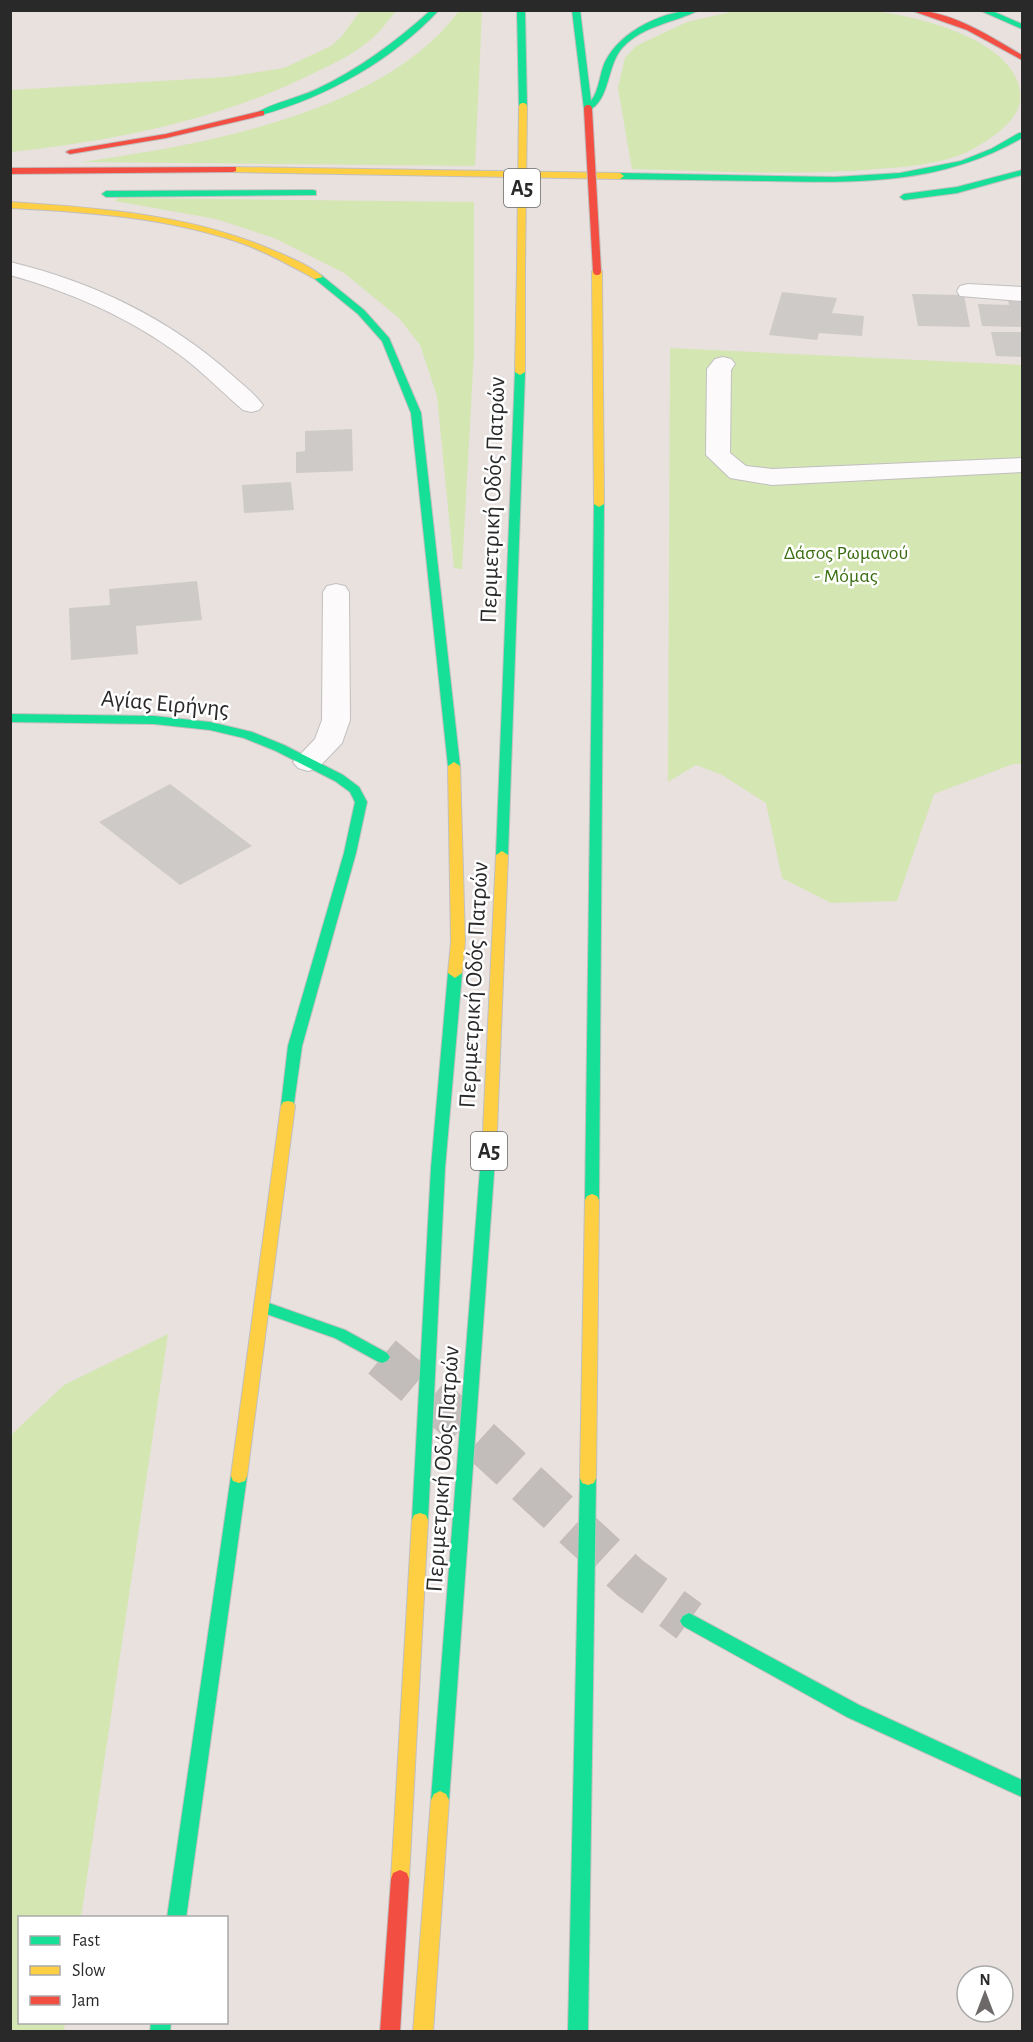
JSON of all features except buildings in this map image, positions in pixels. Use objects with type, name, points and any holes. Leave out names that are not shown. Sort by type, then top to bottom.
[{"type":"main road","points":[[59,154],[185,132],[248,115],[312,93],[379,60],[413,34],[436,10]]},
{"type":"main road","name":"Περιμετρική Οδός Πατρών","points":[[423,2031],[488,1169],[520,427],[523,107],[521,10]]},
{"type":"main road","points":[[576,10],[588,109],[597,271],[599,509],[596,651],[596,997],[578,2031]]},
{"type":"main road","points":[[588,109],[603,93],[608,65],[620,46],[656,24],[696,10]]},
{"type":"main road","points":[[913,10],[958,23],[990,36],[1023,58]]},
{"type":"main road","points":[[982,10],[1023,27]]},
{"type":"main road","points":[[10,171],[195,169],[844,180],[902,176],[943,169],[981,159],[1006,148],[1023,135]]},
{"type":"main road","points":[[10,159],[38,156]]},
{"type":"main road","points":[[888,199],[957,190],[1023,173]]},
{"type":"main road","points":[[10,197],[327,193]]},
{"type":"main road","points":[[505,196],[539,196]]},
{"type":"main road","points":[[584,197],[606,198]]},
{"type":"main road","points":[[10,205],[99,209],[187,224],[255,246],[316,276],[361,312],[386,340],[416,412],[453,741],[458,942],[438,1168],[412,1683],[390,2031]]},
{"type":"main road","name":"Αγίας Ειρήνης","points":[[10,718],[200,725],[264,740],[353,788],[361,802],[350,853],[295,1046],[263,1307],[176,1916]]},
{"type":"main road","points":[[263,1307],[322,1325],[362,1343],[382,1357]]},
{"type":"main road","points":[[689,1621],[753,1659],[834,1702],[953,1759],[1023,1789]]},
{"type":"street","points":[[10,268],[65,285],[157,330],[183,346],[251,405]]},
{"type":"street","points":[[968,291],[1023,294]]},
{"type":"street","points":[[723,364],[719,369],[718,380],[718,455],[739,472],[772,477],[1023,465]]},
{"type":"street","points":[[308,762],[328,743],[336,720],[336,592]]},
{"type":"green space","points":[[820,9],[871,11],[915,18],[940,26],[965,35],[988,48],[1006,63],[1017,80],[1020,101],[1018,110],[1004,127],[985,142],[965,153],[938,162],[877,169],[816,172],[632,169],[618,88],[625,58],[636,46],[687,22],[735,11]]},
{"type":"green space","points":[[360,11],[396,11],[369,41],[356,51],[328,66],[241,104],[204,116],[127,135],[11,152],[11,90],[227,77],[284,68],[331,46],[342,36]]},
{"type":"green space","points":[[459,11],[482,11],[475,166],[81,162],[180,146],[233,134],[286,119],[338,100],[385,76],[426,46]]},
{"type":"green space","points":[[118,198],[474,202],[474,352],[462,569],[454,568],[437,396],[420,345],[399,318],[344,273],[274,238],[216,219],[115,201]]},
{"type":"green space","name":"Δάσος Ρωμανού - Μόμας","points":[[670,348],[1022,365],[1022,764],[1013,764],[934,794],[897,901],[831,903],[782,878],[766,803],[722,775],[696,765],[668,782]]},
{"type":"green space","points":[[168,1334],[81,1916],[18,1916],[18,2024],[65,2024],[64,2031],[11,2031],[11,1435],[64,1385]]},
{"type":"tunnel","points":[[382,1357],[460,1422],[630,1578],[689,1621]]},
{"type":"traffic: fast","points":[[261,113],[333,85],[397,44],[436,10]]},
{"type":"traffic: fast","points":[[521,10],[523,107]]},
{"type":"traffic: fast","points":[[576,10],[588,109]]},
{"type":"traffic: fast","points":[[588,109],[601,92],[608,64],[614,52],[623,43],[645,28],[696,10]]},
{"type":"traffic: fast","points":[[982,10],[1022,27]]},
{"type":"traffic: fast","points":[[620,176],[770,179],[900,176],[963,163],[993,151],[1022,135]]},
{"type":"traffic: fast","points":[[904,197],[957,190],[1022,173]]},
{"type":"traffic: fast","points":[[106,194],[313,193]]},
{"type":"traffic: fast","points":[[318,277],[361,312],[386,340],[416,413],[454,766]]},
{"type":"traffic: fast","points":[[502,855],[520,372]]},
{"type":"traffic: fast","points":[[592,1200],[599,504]]},
{"type":"traffic: fast","points":[[10,718],[154,720],[210,726],[248,735],[280,748],[339,778],[355,790],[361,802],[350,853],[295,1046],[288,1106]]},
{"type":"traffic: fast","points":[[420,1520],[438,1168],[455,973]]},
{"type":"traffic: fast","points":[[440,1800],[490,1131]]},
{"type":"traffic: fast","points":[[263,1307],[340,1334],[382,1357]]},
{"type":"traffic: fast","points":[[176,1916],[239,1476]]},
{"type":"traffic: fast","points":[[578,2032],[588,1478]]},
{"type":"traffic: fast","points":[[689,1621],[853,1711],[1022,1789]]},
{"type":"traffic: fast","points":[[160,2032],[161,2024]]},
{"type":"traffic: slow","points":[[521,269],[523,107]]},
{"type":"traffic: slow","points":[[233,169],[620,176]]},
{"type":"traffic: slow","points":[[10,205],[130,215],[208,230],[282,257],[318,277]]},
{"type":"traffic: slow","points":[[520,372],[521,269]]},
{"type":"traffic: slow","points":[[597,271],[599,504]]},
{"type":"traffic: slow","points":[[454,766],[458,942],[455,973]]},
{"type":"traffic: slow","points":[[490,1131],[502,855]]},
{"type":"traffic: slow","points":[[239,1476],[288,1106]]},
{"type":"traffic: slow","points":[[588,1478],[592,1200]]},
{"type":"traffic: slow","points":[[400,1879],[420,1520]]},
{"type":"traffic: slow","points":[[423,2032],[440,1800]]},
{"type":"traffic: jam","points":[[913,10],[970,28],[1022,58]]},
{"type":"traffic: jam","points":[[588,109],[597,271]]},
{"type":"traffic: jam","points":[[70,152],[166,136],[261,113]]},
{"type":"traffic: jam","points":[[10,171],[233,169]]},
{"type":"traffic: jam","points":[[390,2032],[400,1879]]}]
